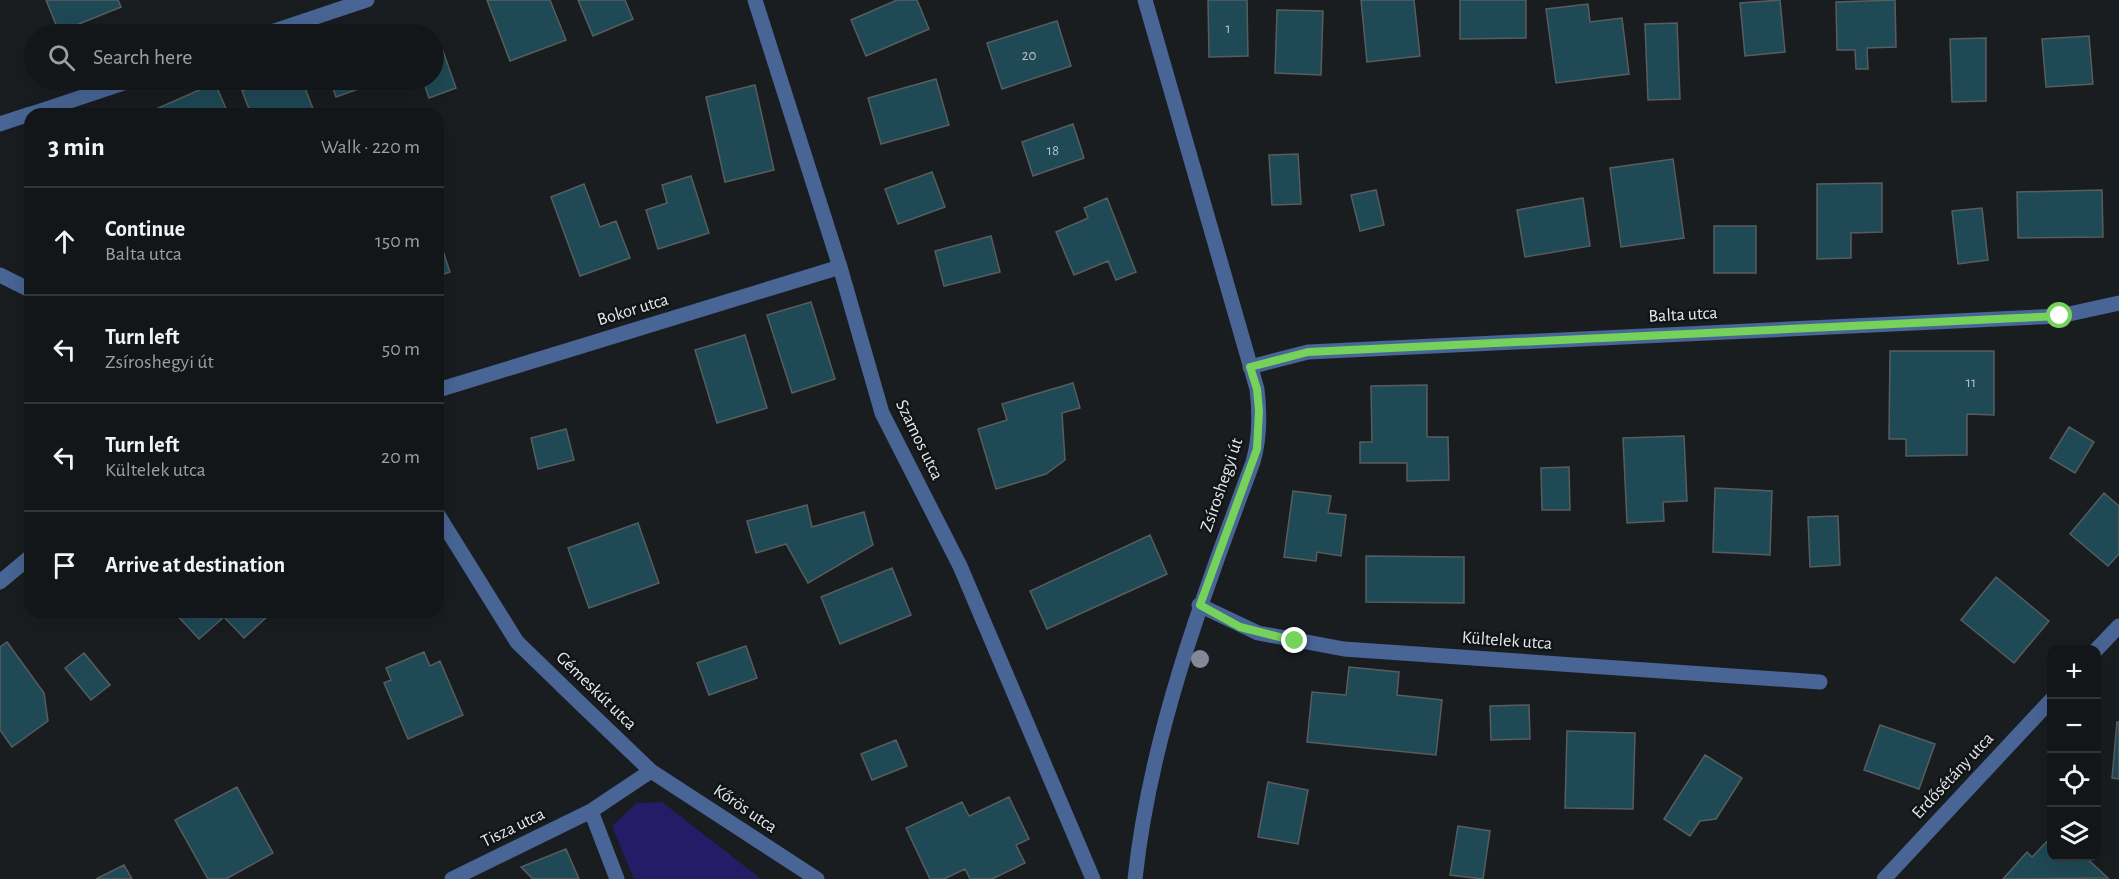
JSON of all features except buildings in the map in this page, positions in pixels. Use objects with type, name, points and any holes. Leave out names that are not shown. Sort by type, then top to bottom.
[{"type":"street","points":[[295,24],[367,0]]},
{"type":"street","name":"Szamos utca","points":[[755,0],[840,267],[882,413],[960,566],[1094,879]]},
{"type":"street","name":"Zsíroshegyi út","points":[[1135,879],[1149,795],[1183,659],[1200,605],[1257,449],[1259,411],[1257,389],[1145,0]]},
{"type":"street","points":[[48,108],[103,90]]},
{"type":"street","points":[[0,124],[24,116]]},
{"type":"street","name":"Bokor utca","points":[[444,388],[840,267]]},
{"type":"street","points":[[0,275],[24,287]]},
{"type":"street","name":"Balta utca","points":[[1250,367],[1308,352],[2060,316],[2119,303]]},
{"type":"street","name":"Gémeskút utca","points":[[444,525],[517,642],[651,771]]},
{"type":"street","points":[[0,582],[24,562]]},
{"type":"street","name":"Kültelek utca","points":[[1200,605],[1258,633],[1344,649],[1820,682]]},
{"type":"street","points":[[2101,646],[2119,626]]},
{"type":"street","name":"Erdősétány utca","points":[[1884,879],[2047,704]]},
{"type":"street","points":[[617,879],[591,812],[651,771]]},
{"type":"street","name":"Kőrös utca","points":[[651,771],[817,879]]},
{"type":"street","name":"Tisza utca","points":[[452,879],[591,812]]},
{"type":"shaded area","points":[[662,802],[761,879],[634,879],[612,826],[637,803]]},
{"type":"route","points":[[1295,641],[1240,627],[1200,605],[1257,449],[1259,411],[1257,389],[1250,367],[1308,352],[2060,316]]}]
